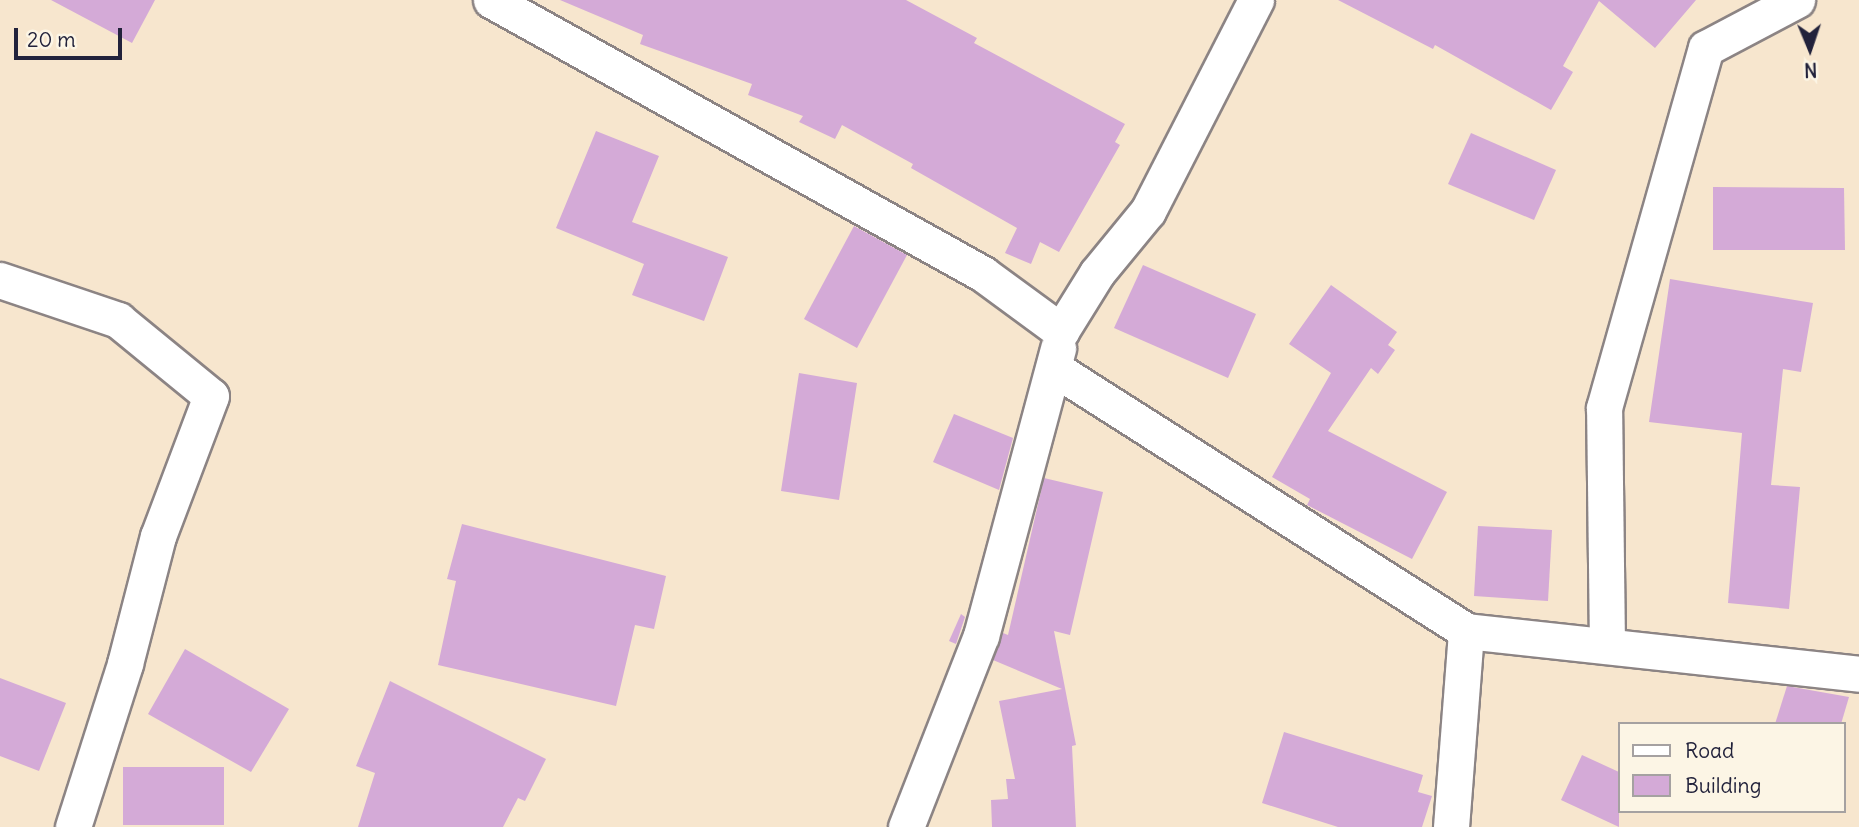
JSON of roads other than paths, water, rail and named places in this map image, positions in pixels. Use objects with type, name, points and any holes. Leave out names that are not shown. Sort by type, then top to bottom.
[{"type":"street","points":[[491,0],[983,274],[1061,331]]},
{"type":"street","points":[[906,827],[981,636],[1055,369],[1061,331],[1097,274],[1148,211],[1256,0]]},
{"type":"street","points":[[1607,646],[1604,408],[1706,48],[1797,0]]},
{"type":"street","points":[[0,280],[118,320],[211,396],[159,536],[125,664],[73,827]]},
{"type":"street","points":[[1055,369],[1466,631],[1859,674]]},
{"type":"street","points":[[1451,827],[1466,631]]}]
